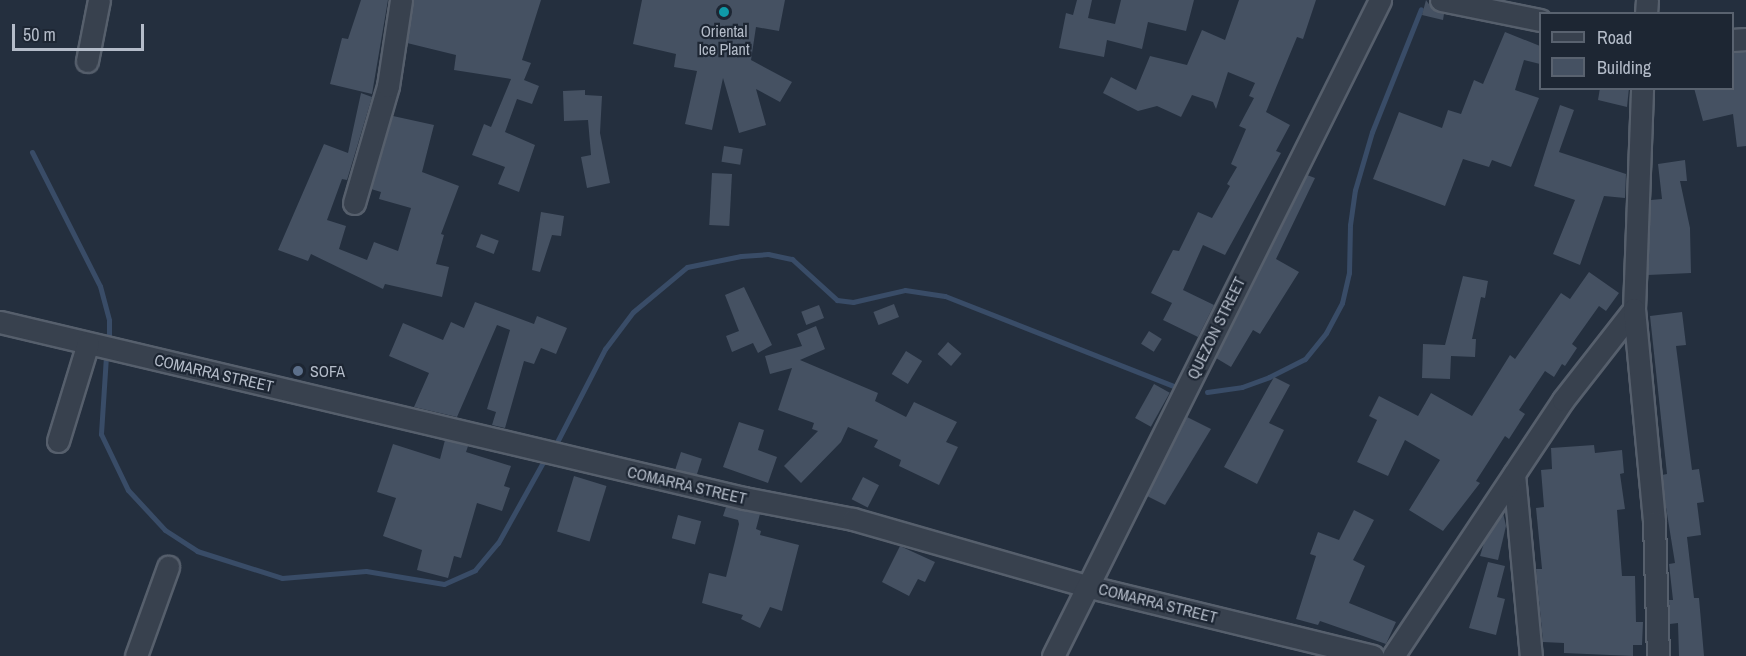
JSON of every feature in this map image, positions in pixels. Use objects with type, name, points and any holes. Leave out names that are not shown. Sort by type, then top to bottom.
[{"type":"street","points":[[87,61],[99,0]]},
{"type":"street","points":[[354,203],[388,87],[401,0]]},
{"type":"street","name":"QUEZON STREET","points":[[1053,656],[1090,587],[1380,0]]},
{"type":"street","points":[[1441,0],[1539,20]]},
{"type":"street","points":[[1642,90],[1634,309],[1654,522],[1658,656]]},
{"type":"street","points":[[1393,656],[1563,400],[1634,309]]},
{"type":"street","name":"COMARRA STREET","points":[[0,322],[744,498],[853,519],[1090,587],[1373,656]]},
{"type":"street","points":[[58,441],[88,343]]},
{"type":"street","points":[[1514,474],[1531,656]]},
{"type":"street","points":[[136,656],[168,567]]},
{"type":"building","points":[[361,0],[388,0],[372,94],[330,84],[342,38],[348,39]]},
{"type":"building","points":[[413,0],[541,0],[522,60],[531,63],[524,80],[539,86],[532,104],[517,99],[505,132],[535,145],[519,192],[498,184],[505,167],[472,155],[484,124],[491,127],[511,79],[454,70],[456,55],[407,43]]},
{"type":"building","points":[[642,0],[785,0],[779,31],[756,27],[751,60],[792,82],[780,102],[756,89],[766,125],[739,133],[723,78],[712,130],[685,124],[697,71],[674,67],[676,54],[633,44]]},
{"type":"building","points":[[1077,0],[1092,0],[1088,18],[1115,24],[1121,0],[1194,0],[1186,31],[1148,22],[1142,49],[1107,40],[1104,57],[1059,48],[1066,13],[1073,15]]},
{"type":"building","points":[[1239,0],[1316,0],[1303,39],[1297,37],[1266,112],[1290,125],[1276,151],[1281,153],[1225,255],[1203,245],[1183,290],[1214,305],[1198,337],[1163,320],[1172,303],[1151,293],[1173,250],[1179,251],[1198,212],[1212,218],[1230,186],[1227,184],[1237,167],[1231,164],[1246,129],[1239,126],[1254,98],[1249,96],[1255,83],[1228,72],[1216,109],[1213,102],[1192,95],[1181,117],[1157,106],[1138,111],[1103,93],[1111,77],[1136,90],[1150,56],[1187,65],[1202,30],[1225,40]]},
{"type":"building","points":[[1426,0],[1433,10],[1444,14],[1443,20],[1422,15]]},
{"type":"building","points":[[1505,32],[1539,46],[1539,64],[1524,60],[1515,90],[1539,98],[1511,167],[1492,160],[1489,167],[1463,159],[1445,206],[1373,179],[1399,112],[1442,128],[1448,110],[1461,114],[1474,80],[1483,84]]},
{"type":"building","points":[[1746,52],[1746,146],[1737,147],[1733,114],[1703,121],[1695,90],[1734,90],[1734,53]]},
{"type":"building","points":[[585,90],[585,95],[602,96],[600,133],[610,183],[587,188],[581,157],[591,155],[588,120],[564,121],[563,91]]},
{"type":"building","points":[[1600,90],[1629,90],[1627,107],[1598,100]]},
{"type":"building","points":[[361,93],[372,97],[347,180],[342,179],[327,220],[346,226],[339,249],[367,260],[374,242],[398,251],[411,208],[379,199],[381,192],[371,189],[393,116],[434,125],[422,172],[459,186],[441,234],[444,235],[436,264],[449,267],[442,297],[385,284],[383,289],[311,254],[308,261],[278,250],[324,144],[348,153]]},
{"type":"building","points":[[1560,105],[1574,110],[1559,152],[1626,174],[1625,198],[1604,196],[1580,265],[1553,254],[1575,200],[1534,186]]},
{"type":"building","points":[[724,146],[743,149],[740,165],[721,162]]},
{"type":"building","points":[[1685,160],[1687,181],[1680,181],[1690,228],[1691,273],[1648,275],[1651,200],[1662,199],[1658,164]]},
{"type":"building","points":[[712,173],[732,174],[729,226],[709,225]]},
{"type":"building","points":[[1307,175],[1315,178],[1276,259],[1299,272],[1260,334],[1253,330],[1231,367],[1216,358]]},
{"type":"building","points":[[541,212],[564,216],[561,236],[552,235],[540,272],[532,270]]},
{"type":"building","points":[[481,234],[499,241],[494,254],[476,247]]},
{"type":"building","points":[[1589,272],[1619,293],[1606,311],[1599,306],[1572,344],[1577,348],[1565,366],[1562,364],[1554,377],[1545,371],[1519,410],[1525,414],[1509,439],[1505,436],[1476,481],[1480,483],[1443,531],[1409,510],[1440,460],[1405,440],[1388,476],[1357,462],[1377,420],[1369,416],[1379,396],[1418,416],[1431,393],[1472,416],[1510,355],[1515,359],[1561,293],[1570,299]]},
{"type":"building","points":[[1463,276],[1488,281],[1485,298],[1481,297],[1472,339],[1476,339],[1475,357],[1451,356],[1450,379],[1422,378],[1423,344],[1445,345]]},
{"type":"building","points":[[744,287],[772,345],[758,353],[753,343],[732,352],[726,336],[739,331],[725,295]]},
{"type":"building","points":[[475,302],[534,324],[537,316],[567,328],[556,354],[541,348],[534,364],[524,361],[505,428],[492,425],[496,412],[487,409],[510,330],[497,325],[457,417],[414,407],[429,373],[389,356],[403,323],[443,340],[451,322],[464,328]]},
{"type":"building","points":[[894,304],[899,317],[878,325],[873,312]]},
{"type":"building","points":[[819,305],[824,318],[806,325],[801,312]]},
{"type":"building","points":[[1682,312],[1686,345],[1676,346],[1692,470],[1699,469],[1704,502],[1697,503],[1701,535],[1687,537],[1694,598],[1699,598],[1704,656],[1679,656],[1678,623],[1670,624],[1669,600],[1673,600],[1669,564],[1675,563],[1664,495],[1662,475],[1667,474],[1650,316]]},
{"type":"building","points":[[816,326],[825,349],[800,360],[878,393],[875,401],[906,417],[914,402],[957,422],[946,442],[958,447],[939,485],[899,466],[901,460],[874,447],[878,440],[848,427],[841,442],[801,483],[784,466],[818,431],[812,429],[814,423],[778,410],[792,368],[770,374],[765,356],[802,346],[797,334]]},
{"type":"building","points":[[1149,331],[1162,339],[1154,352],[1141,344]]},
{"type":"building","points":[[948,342],[962,354],[951,366],[938,354]]},
{"type":"building","points":[[906,351],[922,361],[908,384],[892,374]]},
{"type":"building","points":[[1274,377],[1290,385],[1269,423],[1284,430],[1257,484],[1224,467]]},
{"type":"building","points":[[1154,384],[1170,393],[1151,427],[1135,418]]},
{"type":"building","points":[[1187,417],[1211,429],[1165,505],[1147,496]]},
{"type":"building","points":[[739,422],[764,430],[758,450],[777,457],[768,483],[723,467]]},
{"type":"building","points":[[445,440],[468,446],[466,452],[511,466],[504,486],[510,488],[502,511],[477,503],[461,558],[454,556],[448,578],[417,570],[422,550],[383,536],[396,498],[377,492],[393,444],[440,459]]},
{"type":"building","points":[[1594,445],[1595,453],[1622,450],[1624,473],[1620,474],[1625,509],[1617,510],[1622,576],[1635,576],[1636,622],[1643,622],[1642,645],[1633,645],[1633,656],[1564,653],[1564,643],[1543,642],[1536,569],[1542,569],[1536,508],[1544,507],[1541,470],[1552,469],[1551,448]]},
{"type":"building","points":[[681,452],[702,459],[696,476],[675,469]]},
{"type":"building","points":[[574,476],[607,486],[590,541],[557,531]]},
{"type":"building","points":[[863,477],[879,485],[868,507],[852,499]]},
{"type":"building","points":[[726,507],[760,514],[756,529],[761,531],[760,535],[799,545],[782,611],[770,607],[760,628],[741,619],[743,615],[702,603],[709,573],[726,577],[735,541],[738,520],[723,516]]},
{"type":"building","points":[[1354,510],[1374,520],[1353,560],[1365,566],[1349,603],[1396,622],[1386,644],[1320,621],[1318,625],[1296,619],[1316,556],[1310,554],[1318,532],[1339,540]]},
{"type":"building","points":[[1503,513],[1506,526],[1498,560],[1480,556],[1484,543]]},
{"type":"building","points":[[678,515],[701,521],[695,544],[672,538]]},
{"type":"building","points":[[900,546],[935,562],[925,582],[918,579],[909,596],[882,582]]},
{"type":"building","points":[[1488,562],[1505,566],[1497,597],[1505,599],[1496,635],[1469,628]]},
{"type":"waterway","points":[[1207,392],[1242,387],[1269,377],[1305,359],[1326,333],[1342,303],[1349,273],[1350,225],[1355,190],[1372,132],[1421,9]]},
{"type":"waterway","points":[[32,152],[100,286],[109,320],[109,339]]},
{"type":"waterway","points":[[557,442],[605,349],[633,312],[687,267],[741,256],[768,254],[792,259],[837,300],[853,302],[905,290],[945,296],[1176,387]]},
{"type":"waterway","points":[[106,356],[101,434],[128,490],[165,530],[197,551],[282,578],[366,571],[444,584],[475,570],[498,543],[543,462]]},
{"type":"place","name":"Oriental Ice Plant","points":[[724,12]]},
{"type":"place","name":"SOFA","points":[[298,371]]}]
